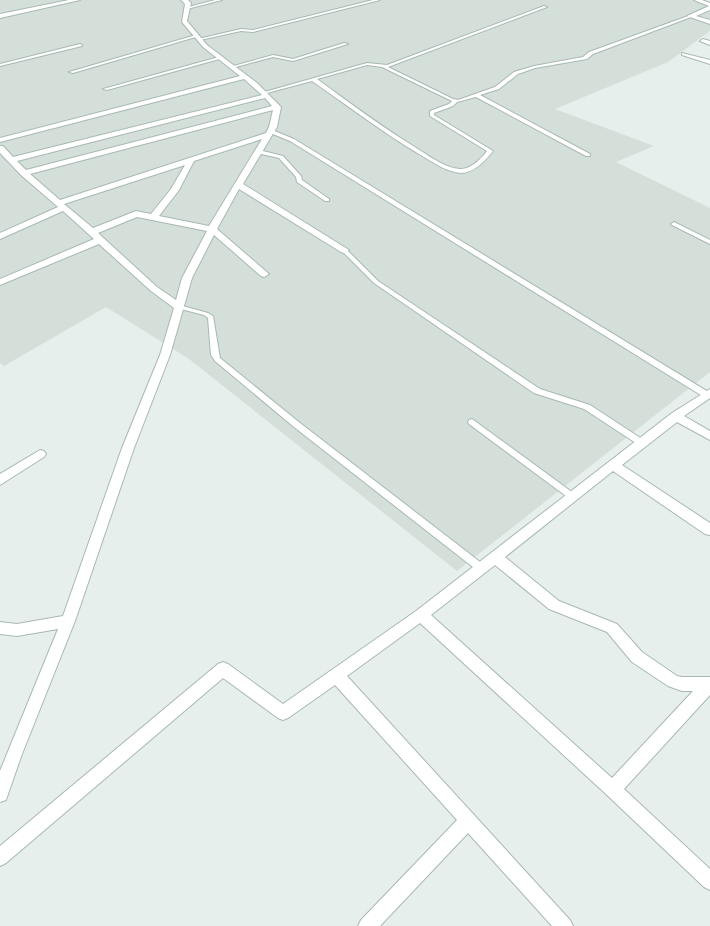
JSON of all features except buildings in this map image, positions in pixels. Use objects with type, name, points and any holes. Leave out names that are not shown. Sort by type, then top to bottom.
[{"type":"street","points":[[0,16],[77,0]]},
{"type":"street","points":[[697,0],[710,5]]},
{"type":"street","points":[[186,4],[184,21],[205,46],[245,77],[265,94],[277,107]]},
{"type":"street","points":[[690,16],[710,8]]},
{"type":"street","points":[[690,16],[710,22]]},
{"type":"street","points":[[703,41],[710,44]]},
{"type":"street","points":[[684,54],[710,62]]},
{"type":"street","points":[[0,140],[245,77]]},
{"type":"street","points":[[11,160],[265,94]]},
{"type":"street","points":[[0,794],[14,754],[68,621],[128,448],[165,354],[188,278],[222,210],[273,127],[277,107]]},
{"type":"street","points":[[24,173],[277,107]]},
{"type":"street","points":[[0,236],[61,205],[269,133]]},
{"type":"street","points":[[0,148],[24,173],[92,232],[154,289],[179,307]]},
{"type":"street","points":[[152,218],[175,190],[191,160]]},
{"type":"street","points":[[238,185],[344,250]]},
{"type":"street","points":[[92,232],[136,214],[212,229],[264,274]]},
{"type":"street","points":[[0,282],[100,240]]},
{"type":"street","points":[[0,857],[223,669],[283,713],[421,615],[676,416],[708,394]]},
{"type":"street","points":[[676,416],[710,436]]},
{"type":"street","points":[[0,480],[40,454]]},
{"type":"street","points":[[613,465],[710,530]]},
{"type":"street","points":[[495,558],[554,605],[612,628],[637,657],[673,681],[682,684],[709,685]]},
{"type":"street","points":[[421,615],[613,789],[710,881]]},
{"type":"street","points":[[0,628],[17,630],[68,621]]},
{"type":"street","points":[[336,675],[564,926]]},
{"type":"street","points":[[613,789],[709,685]]},
{"type":"street","points":[[367,926],[468,821]]},
{"type":"lane","points":[[186,4],[220,0]]},
{"type":"lane","points":[[71,72],[199,38],[241,30],[253,31],[378,0]]},
{"type":"lane","points":[[384,67],[545,7]]},
{"type":"lane","points":[[313,79],[408,145],[448,168],[462,170],[475,166],[490,151],[432,116],[432,112],[450,106],[455,100],[497,88],[516,73],[534,67],[585,58],[591,53],[690,16]]},
{"type":"lane","points":[[232,67],[272,56],[289,60],[295,59],[346,44]]},
{"type":"lane","points":[[0,65],[80,45]]},
{"type":"lane","points":[[105,89],[221,58]]},
{"type":"lane","points":[[265,94],[367,64],[384,67],[455,100]]},
{"type":"lane","points":[[476,95],[588,155]]},
{"type":"lane","points":[[269,133],[292,140],[708,394]]},
{"type":"lane","points":[[258,152],[282,158],[299,177],[299,181],[327,200]]},
{"type":"lane","points":[[674,224],[710,242]]},
{"type":"lane","points":[[344,250],[376,282],[537,391],[587,408],[642,443]]},
{"type":"lane","points":[[179,307],[206,314],[211,317],[215,355],[217,360],[481,568]]},
{"type":"lane","points":[[472,422],[573,497]]},
{"type":"shaded area","points":[[0,0],[696,0],[710,4],[710,31],[668,62],[555,109],[654,146],[616,162],[710,208],[710,372],[457,571],[189,359],[106,307],[4,366],[0,363]]}]
